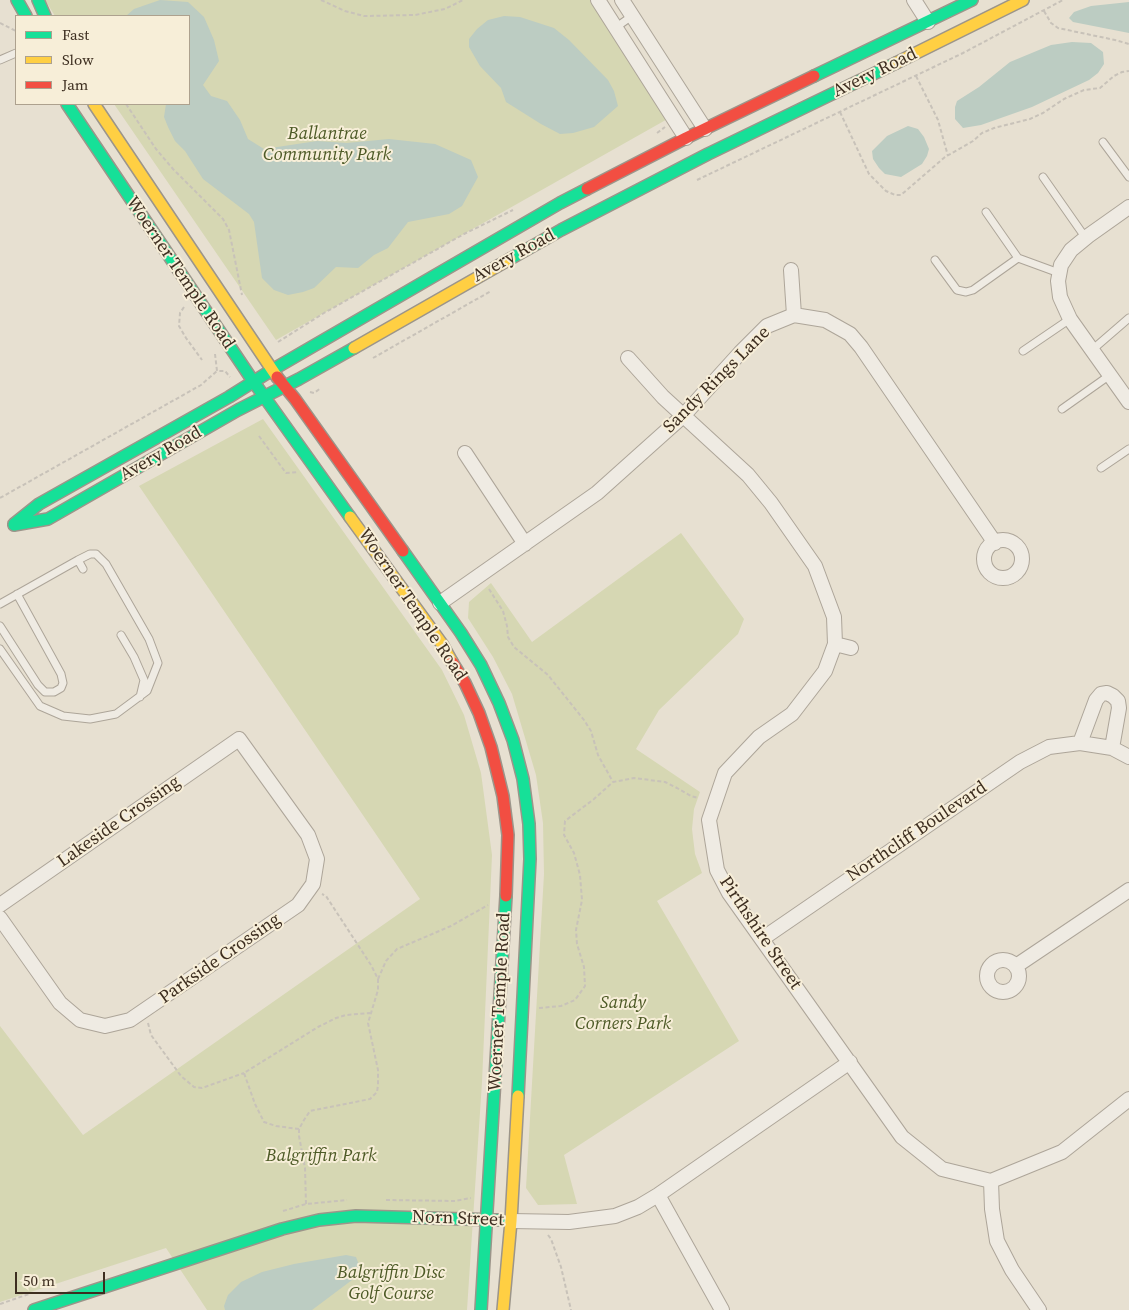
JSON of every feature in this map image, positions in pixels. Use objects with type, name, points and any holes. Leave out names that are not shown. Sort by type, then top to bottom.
[{"type":"main road","points":[[17,0],[25,15]]},
{"type":"main road","points":[[38,0],[45,15]]},
{"type":"main road","name":"Avery Road","points":[[972,0],[686,138],[560,203],[240,390],[39,504],[10,527],[48,519],[238,410],[266,397],[544,239],[639,188],[930,47],[1022,0]]},
{"type":"main road","name":"Woerner Temple Road","points":[[68,105],[254,381],[442,644],[465,683],[479,713],[491,747],[503,796],[508,835],[508,859],[488,1220],[481,1310]]},
{"type":"main road","name":"Woerner Temple Road","points":[[95,105],[272,370],[461,633],[481,665],[499,703],[513,740],[523,779],[529,824],[530,859],[511,1221],[503,1310]]},
{"type":"main road","name":"Norn Street","points":[[34,1310],[282,1229],[319,1220],[356,1216],[511,1221]]},
{"type":"street","points":[[598,0],[686,138]]},
{"type":"street","points":[[622,0],[705,129]]},
{"type":"street","points":[[914,0],[928,22]]},
{"type":"street","points":[[1129,206],[1076,245],[1067,255],[1059,273],[1060,297],[1070,319],[1129,402]]},
{"type":"street","points":[[791,270],[794,315],[825,320],[850,334],[861,347],[995,543]]},
{"type":"street","name":"Sandy Rings Lane","points":[[440,604],[597,493],[683,416],[767,326],[794,315]]},
{"type":"street","name":"Pirthshire Street","points":[[628,358],[683,416],[748,476],[771,503],[815,566],[834,617],[835,644],[825,671],[792,714],[759,737],[724,773],[709,820],[716,870],[729,893],[902,1137],[942,1169],[991,1181]]},
{"type":"street","points":[[465,453],[526,544]]},
{"type":"street","points":[[835,644],[851,648]]},
{"type":"street","points":[[1080,743],[1096,700],[1101,694],[1107,693],[1113,696],[1120,708],[1112,748]]},
{"type":"street","name":"Parkside Crossing","points":[[0,918],[60,1003],[80,1020],[105,1026],[130,1020],[298,905],[313,884],[317,859],[308,835],[239,739]]},
{"type":"street","name":"Lakeside Crossing","points":[[0,905],[239,739]]},
{"type":"street","name":"Northcliff Boulevard","points":[[762,939],[1020,762],[1048,747],[1080,743],[1112,748],[1129,757]]},
{"type":"street","points":[[1016,966],[1129,890]]},
{"type":"street","name":"Norn Street","points":[[511,1221],[569,1222],[615,1216],[638,1207],[850,1062]]},
{"type":"street","points":[[1040,1310],[1008,1263],[997,1241],[992,1208],[991,1181],[1062,1152],[1129,1099]]},
{"type":"street","points":[[658,1195],[722,1310]]},
{"type":"lane","points":[[615,28],[632,16]]},
{"type":"lane","points":[[0,60],[15,53]]},
{"type":"lane","points":[[1104,142],[1129,178]]},
{"type":"lane","points":[[1043,177],[1085,238]]},
{"type":"lane","points":[[986,212],[1018,258],[1059,273]]},
{"type":"lane","points":[[935,260],[957,290],[966,292],[973,290],[1018,258]]},
{"type":"lane","points":[[1092,350],[1129,318]]},
{"type":"lane","points":[[1023,351],[1070,319]]},
{"type":"lane","points":[[1062,409],[1110,375]]},
{"type":"lane","points":[[1101,468],[1129,449]]},
{"type":"lane","points":[[0,604],[78,560],[90,554],[96,554],[106,564],[149,639],[158,663],[147,691],[116,714],[90,720],[62,716],[40,706],[0,649]]},
{"type":"lane","points":[[78,560],[83,570]]},
{"type":"lane","points":[[0,626],[38,685],[45,692],[54,692],[61,688],[63,683],[61,674],[17,594]]},
{"type":"lane","points":[[121,635],[134,657],[144,680],[140,696]]},
{"type":"path","points":[[321,0],[345,11],[364,16],[415,15],[445,9],[463,0]]},
{"type":"path","points":[[690,184],[916,76],[1063,0]]},
{"type":"path","points":[[1044,11],[1051,23],[1058,28],[1129,44]]},
{"type":"path","points":[[0,23],[15,30]]},
{"type":"path","points":[[840,112],[869,174],[886,191],[895,195],[901,195],[948,156],[973,141],[982,133],[1036,116],[1064,99],[1084,90],[1100,88],[1122,72],[1129,71]]},
{"type":"path","points":[[916,76],[938,120],[948,156]]},
{"type":"path","points":[[127,105],[156,149],[223,219],[229,230],[243,300]]},
{"type":"path","points":[[368,361],[495,289]]},
{"type":"path","points":[[185,305],[180,313],[179,326],[202,360]]},
{"type":"path","points":[[215,353],[217,371]]},
{"type":"path","points":[[0,498],[201,384],[217,371],[225,372],[240,390]]},
{"type":"path","points":[[309,392],[314,393],[321,388]]},
{"type":"path","points":[[258,436],[286,472],[300,471]]},
{"type":"path","points":[[488,589],[503,611],[508,637],[514,647],[548,675],[584,720],[591,731],[598,755],[613,782]]},
{"type":"path","points":[[536,1008],[561,1006],[575,1000],[585,986],[584,967],[577,944],[576,930],[582,900],[580,874],[574,853],[564,835],[565,821],[594,800],[613,782],[634,778],[665,782],[698,798]]},
{"type":"path","points":[[310,888],[326,896],[378,978]]},
{"type":"path","points":[[306,1204],[305,1168],[299,1129],[310,1112],[370,1099],[377,1092],[378,1070],[368,1023],[378,990],[378,978],[386,961],[397,949],[451,926],[491,903],[492,909]]},
{"type":"path","points":[[144,1011],[151,1035],[181,1076],[194,1087],[202,1088],[244,1073],[318,1027],[336,1018],[346,1015],[370,1013]]},
{"type":"path","points":[[244,1073],[255,1104],[264,1122],[276,1126],[299,1129]]},
{"type":"path","points":[[541,1235],[548,1235],[551,1239],[563,1275],[571,1310]]},
{"type":"green space","name":"Ballantrae Community Park","points":[[45,0],[598,0],[671,117],[276,340],[115,105],[190,105],[190,15],[54,15]]},
{"type":"green space","name":"Balgriffin Park","points":[[263,419],[442,670],[464,715],[481,773],[492,855],[482,1082],[467,1310],[207,1310],[166,1248],[0,1302],[0,1026],[83,1135],[420,899],[139,486]]},
{"type":"green space","name":"Sandy Corners Park","points":[[681,533],[744,619],[738,634],[659,710],[636,749],[700,792],[694,809],[692,829],[695,854],[702,873],[657,901],[739,1041],[564,1155],[577,1204],[538,1205],[526,1188],[544,874],[543,823],[536,775],[512,694],[493,657],[468,618],[469,602],[491,583],[532,642]]},
{"type":"shaded area","points":[[160,0],[188,2],[204,17],[214,40],[219,61],[203,85],[211,96],[227,101],[240,120],[248,139],[264,149],[317,141],[347,143],[389,139],[435,144],[471,160],[478,177],[462,206],[449,214],[408,222],[388,248],[374,255],[358,268],[336,267],[314,288],[303,292],[288,295],[274,290],[262,278],[254,222],[249,214],[203,179],[185,151],[175,141],[164,117],[166,105],[190,105],[190,15],[127,15],[134,9]]},
{"type":"shaded area","points":[[1129,2],[1129,33],[1073,22],[1069,18],[1074,12],[1091,6]]},
{"type":"shaded area","points":[[504,16],[520,17],[554,28],[569,40],[608,80],[614,91],[618,106],[594,127],[573,133],[560,134],[506,102],[501,88],[480,66],[469,47],[469,39],[477,29],[488,20]]},
{"type":"shaded area","points":[[1072,42],[1091,43],[1103,52],[1104,64],[1098,73],[1089,80],[1032,107],[981,125],[963,128],[955,119],[957,101],[979,87],[1010,62],[1051,45]]},
{"type":"shaded area","points":[[908,126],[918,129],[924,137],[929,149],[927,156],[922,164],[901,177],[885,174],[873,159],[872,151],[887,136]]},
{"type":"shaded area","points":[[346,1255],[356,1257],[361,1270],[356,1277],[312,1310],[225,1310],[224,1306],[228,1295],[241,1282],[262,1272]]},
{"type":"traffic: fast","points":[[17,0],[25,15]]},
{"type":"traffic: fast","points":[[38,0],[45,15]]},
{"type":"traffic: fast","points":[[814,76],[972,0]]},
{"type":"traffic: fast","points":[[510,259],[561,230],[708,154],[896,63]]},
{"type":"traffic: fast","points":[[68,105],[253,381],[350,517]]},
{"type":"traffic: fast","points":[[14,524],[39,504],[229,397],[272,370],[587,189]]},
{"type":"traffic: fast","points":[[14,525],[48,519],[238,410],[354,348]]},
{"type":"traffic: fast","points":[[403,551],[461,633],[481,665],[499,703],[513,740],[523,779],[529,824],[530,859],[518,1096]]},
{"type":"traffic: fast","points":[[481,1310],[506,896]]},
{"type":"traffic: fast","points":[[34,1310],[282,1229],[319,1220],[356,1216],[499,1220]]},
{"type":"traffic: slow","points":[[896,63],[1023,0]]},
{"type":"traffic: slow","points":[[95,105],[277,377]]},
{"type":"traffic: slow","points":[[354,348],[510,259]]},
{"type":"traffic: slow","points":[[350,517],[442,644],[452,662]]},
{"type":"traffic: slow","points":[[503,1310],[511,1221],[518,1096]]},
{"type":"traffic: jam","points":[[587,189],[686,138],[814,76]]},
{"type":"traffic: jam","points":[[277,377],[295,399],[403,551]]},
{"type":"traffic: jam","points":[[452,662],[465,683],[479,713],[491,747],[503,796],[508,835],[506,896]]},
{"type":"park label","name":"Balgriffin Disc Golf Course","points":[[391,1283]]}]
